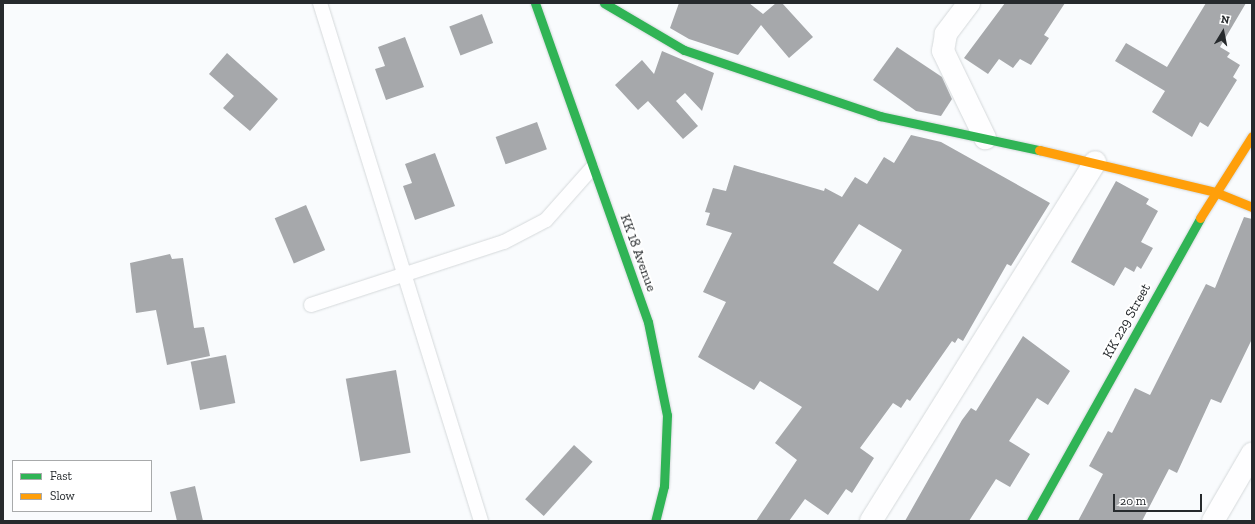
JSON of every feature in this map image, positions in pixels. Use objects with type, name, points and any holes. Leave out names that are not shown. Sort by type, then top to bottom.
[{"type":"street","name":"KK 18 Avenue","points":[[535,3],[592,168],[648,322],[667,415],[664,486],[654,521]]},
{"type":"street","points":[[604,3],[684,50],[880,116],[1095,162],[1215,192],[1252,207]]},
{"type":"street","points":[[968,3],[946,34],[942,51],[985,138]]},
{"type":"street","name":"KK 229 Street","points":[[1031,521],[1215,192],[1252,136]]},
{"type":"street","points":[[871,521],[1095,162]]},
{"type":"street","points":[[1213,521],[1252,454]]},
{"type":"lane","points":[[320,3],[402,276],[481,521]]},
{"type":"lane","points":[[311,305],[504,242],[546,220],[592,168]]},
{"type":"building","points":[[679,3],[749,3],[763,14],[776,3],[782,3],[813,37],[789,58],[761,25],[738,55],[689,39],[670,28]]},
{"type":"building","points":[[1005,3],[1065,3],[1044,35],[1049,38],[1031,65],[1020,59],[1013,68],[999,59],[988,74],[964,58]]},
{"type":"building","points":[[1206,3],[1246,3],[1220,47],[1230,53],[1227,57],[1240,65],[1233,77],[1237,80],[1208,127],[1200,122],[1192,137],[1152,112],[1165,91],[1115,61],[1126,43],[1167,67]]},
{"type":"building","points":[[482,14],[493,43],[460,55],[449,27]]},
{"type":"building","points":[[405,37],[424,87],[386,100],[375,69],[385,66],[378,47]]},
{"type":"building","points":[[897,47],[942,77],[952,99],[941,116],[916,111],[873,80]]},
{"type":"building","points":[[662,51],[714,73],[702,111],[685,93],[676,101],[698,126],[683,139],[648,101],[638,110],[615,85],[642,60],[654,74]]},
{"type":"building","points":[[227,53],[278,99],[250,131],[223,108],[234,96],[209,74]]},
{"type":"building","points":[[537,122],[547,149],[506,164],[496,137]]},
{"type":"building","points":[[911,135],[941,142],[1050,203],[1011,266],[1007,264],[963,341],[958,338],[955,343],[952,341],[910,401],[907,399],[901,408],[893,403],[860,448],[874,458],[852,493],[846,489],[828,515],[805,499],[789,521],[756,521],[797,460],[775,443],[802,407],[760,381],[754,390],[698,357],[726,302],[703,292],[732,233],[706,225],[710,213],[705,212],[713,188],[726,191],[734,165],[824,191],[825,188],[842,197],[855,177],[867,184],[884,157],[894,163]],"holes":[[[859,224],[902,250],[878,291],[833,263]]]},
{"type":"building","points":[[435,153],[455,206],[415,220],[403,186],[412,183],[405,164]]},
{"type":"building","points":[[1116,181],[1149,199],[1146,204],[1158,211],[1141,242],[1153,248],[1141,269],[1137,266],[1134,272],[1125,267],[1114,286],[1071,262]]},
{"type":"building","points":[[306,205],[325,250],[294,263],[275,218]]},
{"type":"building","points":[[1244,217],[1252,219],[1252,339],[1221,403],[1211,399],[1177,473],[1169,469],[1142,521],[1078,521],[1103,474],[1089,466],[1108,431],[1112,433],[1135,388],[1150,395],[1206,284],[1215,288]]},
{"type":"building","points":[[170,254],[172,259],[183,258],[194,328],[204,327],[210,356],[167,365],[156,310],[136,313],[130,263]]},
{"type":"building","points":[[1023,336],[1070,371],[1048,405],[1037,398],[1009,441],[1030,454],[1010,487],[996,479],[969,521],[905,521],[962,420],[971,408],[976,411]]},
{"type":"building","points":[[226,355],[235,403],[200,410],[191,362]]},
{"type":"building","points":[[396,370],[411,453],[360,462],[346,379]]},
{"type":"building","points":[[574,445],[593,462],[544,516],[525,499]]},
{"type":"building","points":[[195,486],[203,521],[177,521],[170,492]]},
{"type":"traffic: fast","points":[[535,3],[648,322],[667,415],[664,486],[655,521]]},
{"type":"traffic: fast","points":[[604,3],[684,50],[880,116],[1039,150]]},
{"type":"traffic: fast","points":[[1031,521],[1200,218]]},
{"type":"traffic: slow","points":[[1200,218],[1252,136]]},
{"type":"traffic: slow","points":[[1039,150],[1215,192],[1252,207]]}]
